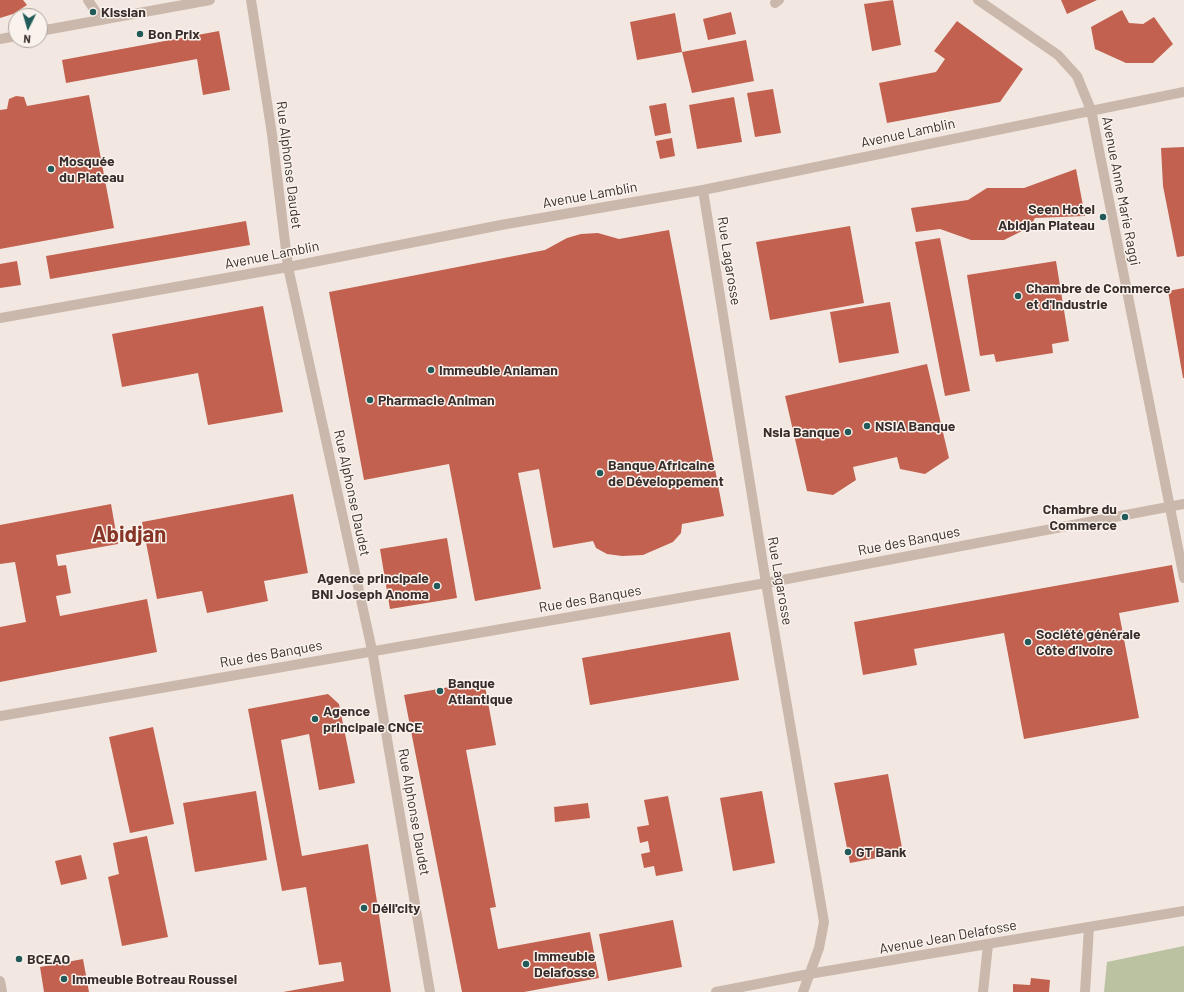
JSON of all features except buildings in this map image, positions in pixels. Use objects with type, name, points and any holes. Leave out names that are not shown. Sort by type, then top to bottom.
[{"type":"street","points":[[88,0],[101,20]]},
{"type":"street","points":[[48,30],[210,0]]},
{"type":"street","name":"Rue Alphonse Daudet","points":[[251,0],[272,134],[288,267],[372,650],[430,992]]},
{"type":"street","name":"Avenue Anne Marie Raggi","points":[[978,0],[1058,55],[1078,76],[1091,110],[1168,507],[1184,578]]},
{"type":"street","name":"Avenue Lamblin","points":[[0,318],[288,267],[501,225],[704,190],[1184,92]]},
{"type":"street","name":"Rue Lagarosse","points":[[704,190],[766,583],[824,922],[819,948],[803,992]]},
{"type":"street","name":"Rue des Banques","points":[[0,716],[372,650],[766,583],[1184,504]]},
{"type":"street","name":"Avenue Jean Delafosse","points":[[716,992],[809,974],[1184,911]]},
{"type":"street","points":[[1085,992],[1089,927]]},
{"type":"street","points":[[983,992],[988,945]]},
{"type":"street","points":[[0,981],[2,992]]},
{"type":"green space","points":[[1184,946],[1184,992],[1104,992],[1107,962]]},
{"type":"place","name":"Kissian","points":[[93,12]]},
{"type":"place","name":"Bon Prix","points":[[140,34]]},
{"type":"place","name":"Mosquée du Plateau","points":[[51,169]]},
{"type":"place","name":"Seen Hotel Abidjan Plateau","points":[[1103,217]]},
{"type":"place","name":"Chambre de Commerce et d'Industrie","points":[[1018,296]]},
{"type":"place","name":"Immeuble Aniaman","points":[[431,370]]},
{"type":"place","name":"Pharmacie Animan","points":[[370,400]]},
{"type":"place","name":"NSIA Banque","points":[[867,426]]},
{"type":"place","name":"Nsia Banque","points":[[848,432]]},
{"type":"place","name":"Banque Africaine de Développement","points":[[600,473]]},
{"type":"place","name":"Chambre du Commerce","points":[[1125,517]]},
{"type":"place","name":"Agence principale BNI Joseph Anoma","points":[[437,586]]},
{"type":"place","name":"Société générale Côte d’Ivoire","points":[[1028,642]]},
{"type":"place","name":"Banque Atlantique","points":[[440,691]]},
{"type":"place","name":"Agence principale CNCE","points":[[315,719]]},
{"type":"place","name":"GT Bank","points":[[848,852]]},
{"type":"place","name":"Déli'city","points":[[364,908]]},
{"type":"place","name":"BCEAO","points":[[19,959]]},
{"type":"place","name":"Immeuble Delafosse","points":[[526,964]]},
{"type":"place","name":"Immeuble Botreau Roussel","points":[[64,979]]},
{"type":"district","name":"Abidjan","points":[[129,535]]}]
